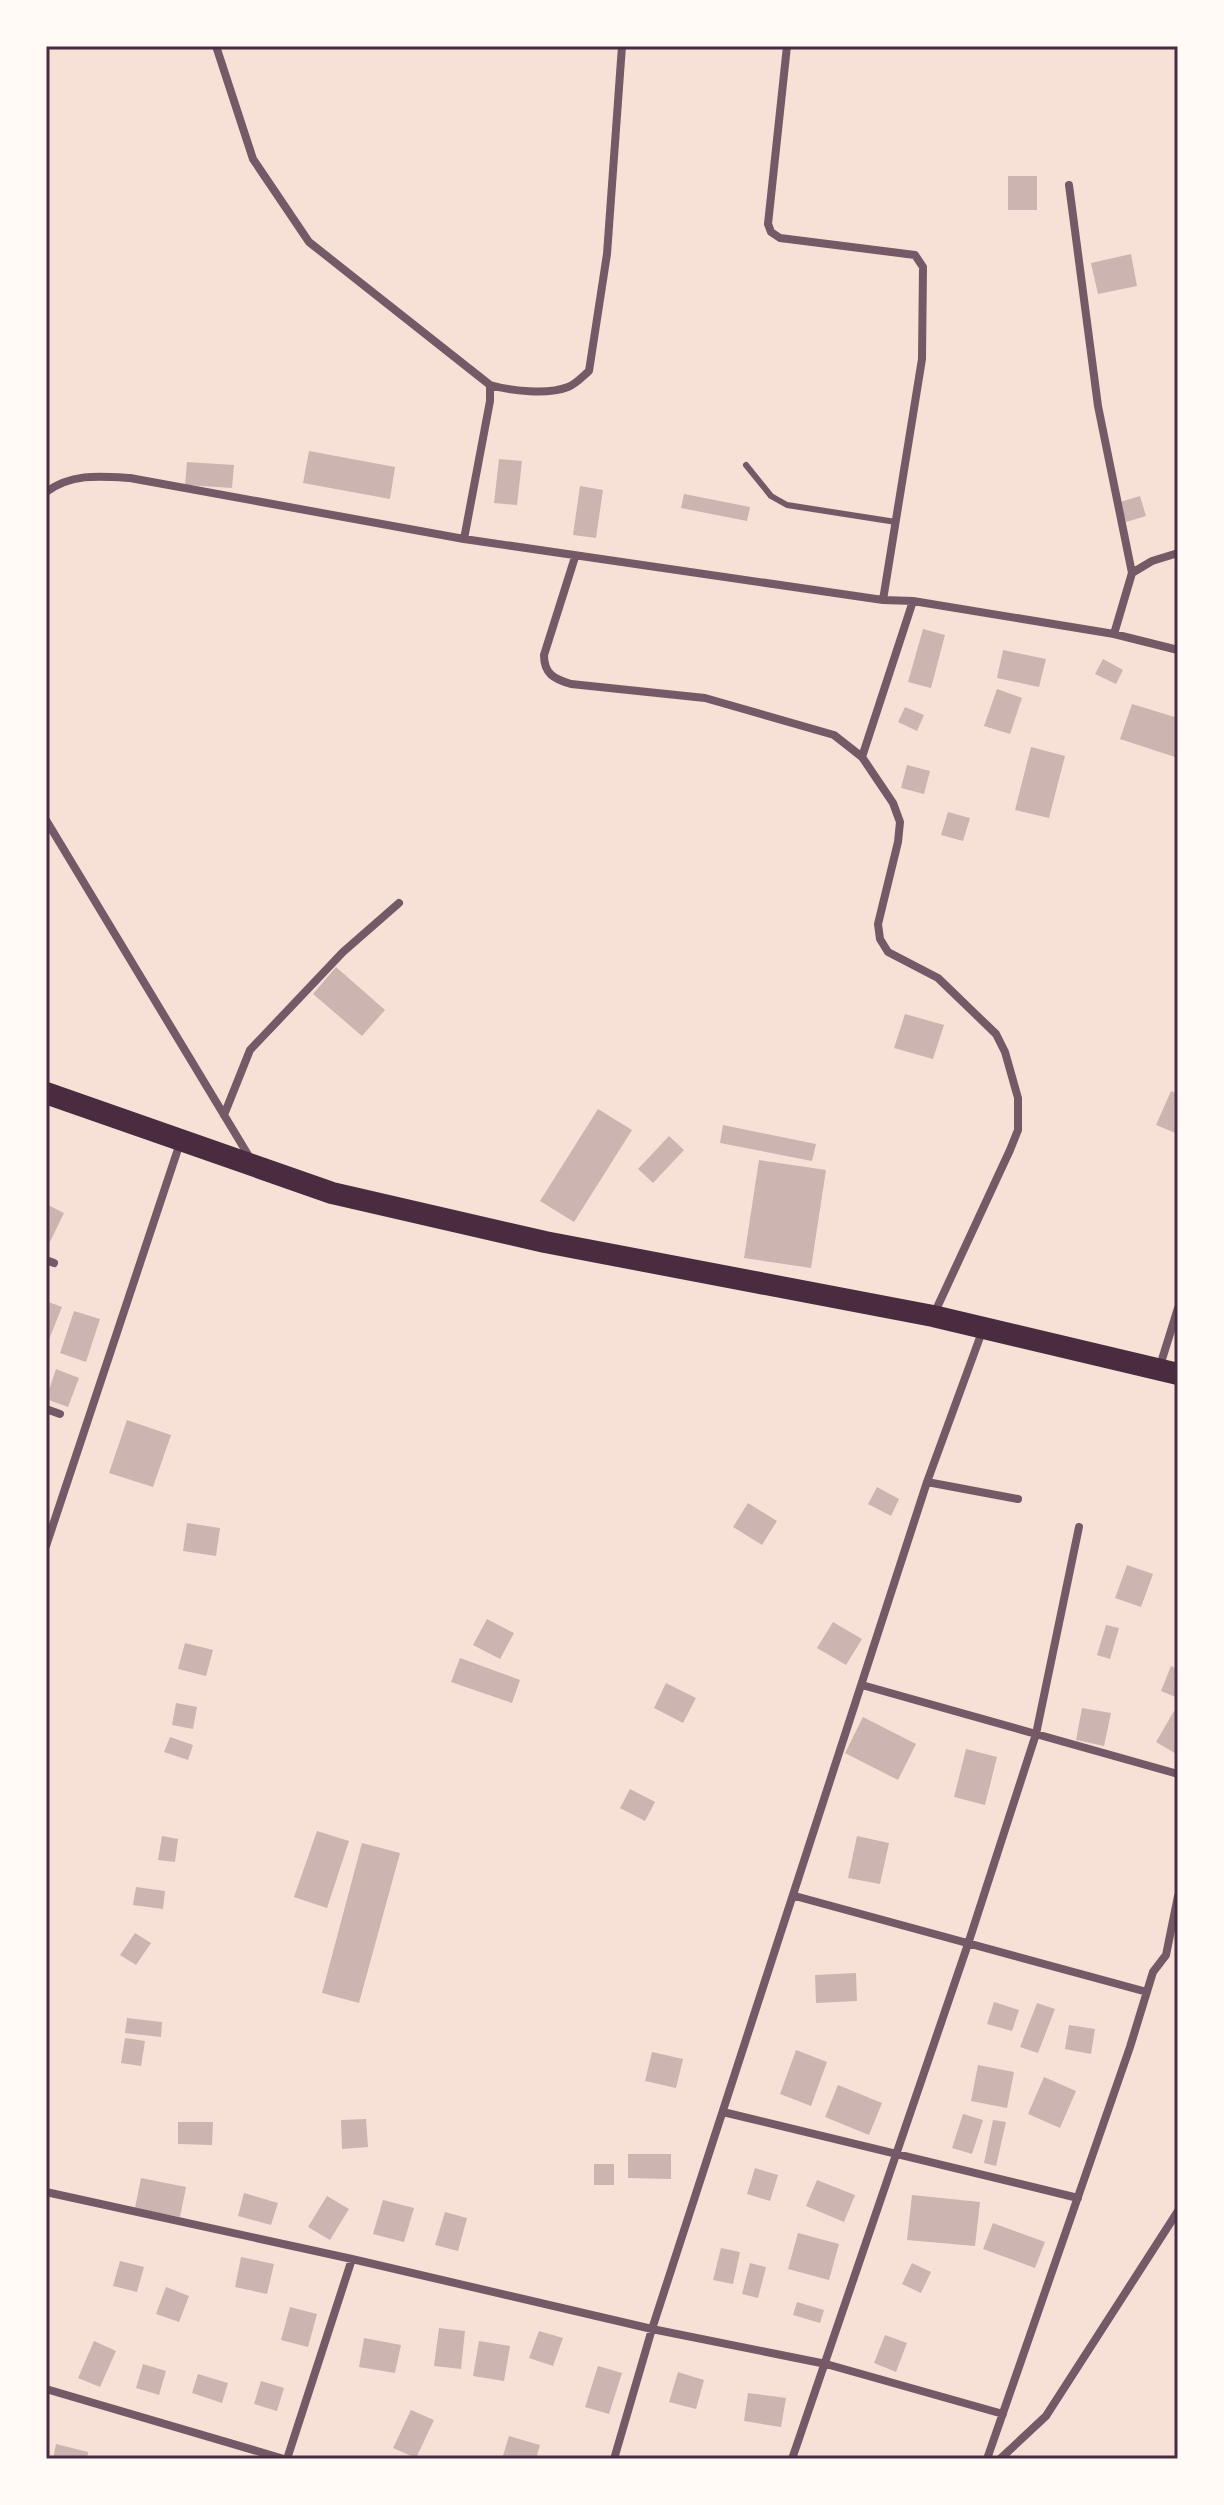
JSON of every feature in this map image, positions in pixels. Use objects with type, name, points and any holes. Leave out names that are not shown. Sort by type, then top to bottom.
[{"type":"highway","points":[[46,1093],[332,1193],[545,1242],[933,1316],[1168,1372]]},
{"type":"street","points":[[216,46],[253,159],[309,242],[490,385],[511,391],[571,386],[589,371],[607,254],[622,46]]},
{"type":"street","points":[[787,46],[768,224],[771,232],[780,238],[915,255],[923,267],[922,359],[883,600]]},
{"type":"street","points":[[1069,185],[1098,406],[1132,573],[1114,634]]},
{"type":"street","points":[[464,539],[490,401],[490,385]]},
{"type":"street","points":[[46,492],[86,475],[130,478],[464,539],[883,600],[913,601],[1114,634],[1178,650]]},
{"type":"street","points":[[1132,573],[1152,561],[1178,553]]},
{"type":"street","points":[[575,557],[544,655],[544,666],[553,679],[571,684],[705,698],[834,735],[862,757],[893,803],[900,822],[878,924],[880,939],[888,952],[938,978],[996,1034],[1005,1052],[1018,1098],[1018,1130],[933,1316]]},
{"type":"street","points":[[862,757],[913,601]]},
{"type":"street","points":[[46,820],[255,1166]]},
{"type":"street","points":[[224,1115],[250,1050],[343,952],[399,903]]},
{"type":"street","points":[[46,1546],[180,1142]]},
{"type":"street","points":[[1168,1372],[1178,1308]]},
{"type":"street","points":[[614,2459],[652,2329],[927,1482],[983,1328]]},
{"type":"street","points":[[46,1409],[60,1414]]},
{"type":"street","points":[[927,1482],[1018,1499]]},
{"type":"street","points":[[792,2459],[968,1944],[1036,1734],[1079,1527]]},
{"type":"street","points":[[862,1685],[1178,1774]]},
{"type":"street","points":[[795,1896],[1147,1992]]},
{"type":"street","points":[[987,2459],[1153,1972],[1166,1955],[1178,1896]]},
{"type":"street","points":[[723,2112],[1078,2198]]},
{"type":"street","points":[[46,2192],[652,2329],[826,2364],[1003,2414]]},
{"type":"street","points":[[1000,2459],[1046,2416],[1178,2211]]},
{"type":"street","points":[[46,2389],[286,2459],[352,2259]]},
{"type":"lane","points":[[746,465],[771,496],[787,505],[896,522]]},
{"type":"building","points":[[1008,176],[1037,176],[1037,210],[1008,210]]},
{"type":"building","points":[[1131,254],[1137,286],[1098,294],[1091,263]]},
{"type":"building","points":[[309,451],[395,467],[390,499],[303,483]]},
{"type":"building","points":[[499,459],[522,461],[517,505],[494,503]]},
{"type":"building","points":[[187,462],[234,465],[232,488],[185,485]]},
{"type":"building","points":[[580,486],[603,490],[596,538],[573,535]]},
{"type":"building","points":[[684,494],[750,507],[747,521],[681,508]]},
{"type":"building","points":[[1140,496],[1146,516],[1126,522],[1120,502]]},
{"type":"building","points":[[923,629],[945,635],[931,688],[908,682]]},
{"type":"building","points":[[1003,650],[1046,659],[1039,687],[997,678]]},
{"type":"building","points":[[1103,659],[1123,670],[1116,684],[1095,674]]},
{"type":"building","points":[[997,689],[1022,698],[1010,734],[984,726]]},
{"type":"building","points":[[1132,704],[1178,718],[1178,758],[1120,739]]},
{"type":"building","points":[[905,707],[924,715],[917,731],[898,722]]},
{"type":"building","points":[[1031,747],[1065,756],[1049,818],[1015,810]]},
{"type":"building","points":[[907,765],[930,771],[924,794],[901,788]]},
{"type":"building","points":[[948,812],[970,818],[963,841],[941,835]]},
{"type":"building","points":[[336,967],[385,1010],[362,1036],[313,994]]},
{"type":"building","points":[[905,1014],[944,1025],[933,1059],[894,1048]]},
{"type":"building","points":[[1171,1091],[1178,1094],[1178,1134],[1156,1125]]},
{"type":"building","points":[[598,1109],[632,1130],[574,1222],[540,1201]]},
{"type":"building","points":[[723,1125],[816,1144],[812,1161],[720,1143]]},
{"type":"building","points":[[669,1136],[684,1150],[653,1183],[638,1169]]},
{"type":"building","points":[[759,1160],[826,1170],[811,1268],[744,1258]]},
{"type":"building","points":[[46,1204],[64,1213],[46,1250]]},
{"type":"building","points":[[46,1301],[62,1307],[46,1347]]},
{"type":"building","points":[[74,1311],[100,1319],[86,1362],[60,1353]]},
{"type":"building","points":[[56,1369],[79,1378],[68,1407],[46,1399]]},
{"type":"building","points":[[127,1420],[171,1435],[153,1487],[109,1473]]},
{"type":"building","points":[[877,1487],[899,1499],[891,1516],[868,1504]]},
{"type":"building","points":[[748,1503],[777,1521],[762,1545],[733,1527]]},
{"type":"building","points":[[187,1523],[220,1528],[216,1556],[183,1551]]},
{"type":"building","points":[[1127,1565],[1153,1574],[1141,1607],[1115,1598]]},
{"type":"building","points":[[487,1619],[514,1633],[500,1659],[473,1645]]},
{"type":"building","points":[[833,1622],[862,1639],[846,1665],[817,1648]]},
{"type":"building","points":[[1106,1625],[1119,1628],[1110,1659],[1097,1655]]},
{"type":"building","points":[[185,1643],[213,1650],[206,1676],[178,1669]]},
{"type":"building","points":[[460,1658],[520,1680],[512,1703],[451,1682]]},
{"type":"building","points":[[1171,1666],[1178,1669],[1178,1698],[1161,1691]]},
{"type":"building","points":[[666,1683],[696,1698],[683,1723],[654,1708]]},
{"type":"building","points":[[176,1703],[197,1707],[193,1729],[172,1725]]},
{"type":"building","points":[[1082,1708],[1111,1713],[1104,1746],[1076,1740]]},
{"type":"building","points":[[1174,1711],[1178,1713],[1178,1755],[1156,1742]]},
{"type":"building","points":[[863,1717],[916,1744],[898,1780],[845,1753]]},
{"type":"building","points":[[170,1737],[193,1745],[188,1760],[164,1752]]},
{"type":"building","points":[[966,1749],[997,1757],[985,1805],[954,1797]]},
{"type":"building","points":[[630,1789],[655,1802],[645,1821],[620,1808]]},
{"type":"building","points":[[317,1831],[349,1841],[327,1908],[294,1897]]},
{"type":"building","points":[[162,1836],[178,1839],[175,1862],[158,1860]]},
{"type":"building","points":[[857,1836],[889,1843],[880,1884],[848,1878]]},
{"type":"building","points":[[362,1843],[400,1853],[359,2003],[322,1993]]},
{"type":"building","points":[[136,1887],[165,1891],[163,1909],[133,1905]]},
{"type":"building","points":[[135,1933],[151,1943],[136,1965],[120,1955]]},
{"type":"building","points":[[856,1973],[857,2001],[816,2003],[815,1975]]},
{"type":"building","points":[[994,2002],[1019,2010],[1012,2031],[987,2024]]},
{"type":"building","points":[[1037,2003],[1055,2009],[1038,2053],[1020,2047]]},
{"type":"building","points":[[127,2018],[162,2022],[161,2037],[125,2033]]},
{"type":"building","points":[[1069,2025],[1095,2029],[1091,2054],[1065,2049]]},
{"type":"building","points":[[125,2038],[145,2041],[141,2066],[121,2063]]},
{"type":"building","points":[[796,2050],[827,2062],[811,2106],[780,2094]]},
{"type":"building","points":[[652,2052],[683,2059],[676,2088],[645,2081]]},
{"type":"building","points":[[978,2065],[1014,2072],[1007,2108],[971,2101]]},
{"type":"building","points":[[1044,2077],[1076,2091],[1060,2128],[1028,2114]]},
{"type":"building","points":[[838,2085],[882,2103],[869,2135],[825,2117]]},
{"type":"building","points":[[963,2114],[983,2120],[972,2154],[952,2148]]},
{"type":"building","points":[[366,2119],[368,2147],[342,2149],[341,2120]]},
{"type":"building","points":[[993,2120],[1006,2122],[996,2166],[984,2163]]},
{"type":"building","points":[[178,2122],[213,2122],[212,2145],[178,2144]]},
{"type":"building","points":[[628,2154],[671,2154],[671,2179],[628,2178]]},
{"type":"building","points":[[594,2164],[614,2164],[614,2185],[594,2185]]},
{"type":"building","points":[[755,2168],[778,2175],[770,2201],[747,2194]]},
{"type":"building","points":[[141,2178],[186,2187],[180,2217],[135,2208]]},
{"type":"building","points":[[817,2180],[855,2195],[844,2222],[806,2206]]},
{"type":"building","points":[[244,2193],[278,2203],[271,2225],[238,2216]]},
{"type":"building","points":[[912,2195],[980,2202],[975,2246],[907,2240]]},
{"type":"building","points":[[327,2196],[349,2209],[330,2240],[308,2227]]},
{"type":"building","points":[[383,2200],[414,2208],[404,2242],[373,2234]]},
{"type":"building","points":[[445,2212],[467,2218],[458,2251],[435,2245]]},
{"type":"building","points":[[993,2223],[1045,2242],[1035,2268],[983,2249]]},
{"type":"building","points":[[798,2233],[839,2244],[829,2280],[788,2269]]},
{"type":"building","points":[[721,2248],[740,2252],[733,2284],[713,2280]]},
{"type":"building","points":[[241,2257],[274,2264],[267,2294],[235,2287]]},
{"type":"building","points":[[120,2261],[144,2267],[137,2292],[113,2286]]},
{"type":"building","points":[[750,2263],[766,2267],[758,2298],[742,2294]]},
{"type":"building","points":[[912,2263],[931,2272],[921,2293],[902,2284]]},
{"type":"building","points":[[166,2287],[189,2296],[179,2322],[156,2314]]},
{"type":"building","points":[[797,2302],[824,2310],[820,2323],[793,2315]]},
{"type":"building","points":[[290,2307],[317,2314],[308,2347],[281,2340]]},
{"type":"building","points":[[439,2328],[465,2331],[461,2369],[434,2366]]},
{"type":"building","points":[[539,2331],[563,2338],[553,2366],[529,2358]]},
{"type":"building","points":[[885,2335],[907,2343],[896,2372],[874,2363]]},
{"type":"building","points":[[364,2338],[401,2345],[395,2373],[359,2367]]},
{"type":"building","points":[[94,2341],[116,2351],[100,2387],[78,2378]]},
{"type":"building","points":[[479,2341],[510,2346],[504,2381],[473,2376]]},
{"type":"building","points":[[143,2364],[166,2371],[159,2395],[136,2388]]},
{"type":"building","points":[[598,2366],[622,2373],[609,2414],[585,2407]]},
{"type":"building","points":[[678,2372],[704,2380],[696,2409],[669,2402]]},
{"type":"building","points":[[198,2374],[228,2383],[222,2403],[192,2393]]},
{"type":"building","points":[[261,2381],[284,2388],[277,2411],[254,2404]]},
{"type":"building","points":[[748,2393],[786,2398],[781,2427],[744,2421]]},
{"type":"building","points":[[411,2410],[434,2420],[416,2458],[393,2448]]},
{"type":"building","points":[[509,2436],[540,2445],[536,2459],[502,2459]]},
{"type":"building","points":[[56,2444],[88,2452],[87,2459],[53,2459]]}]
